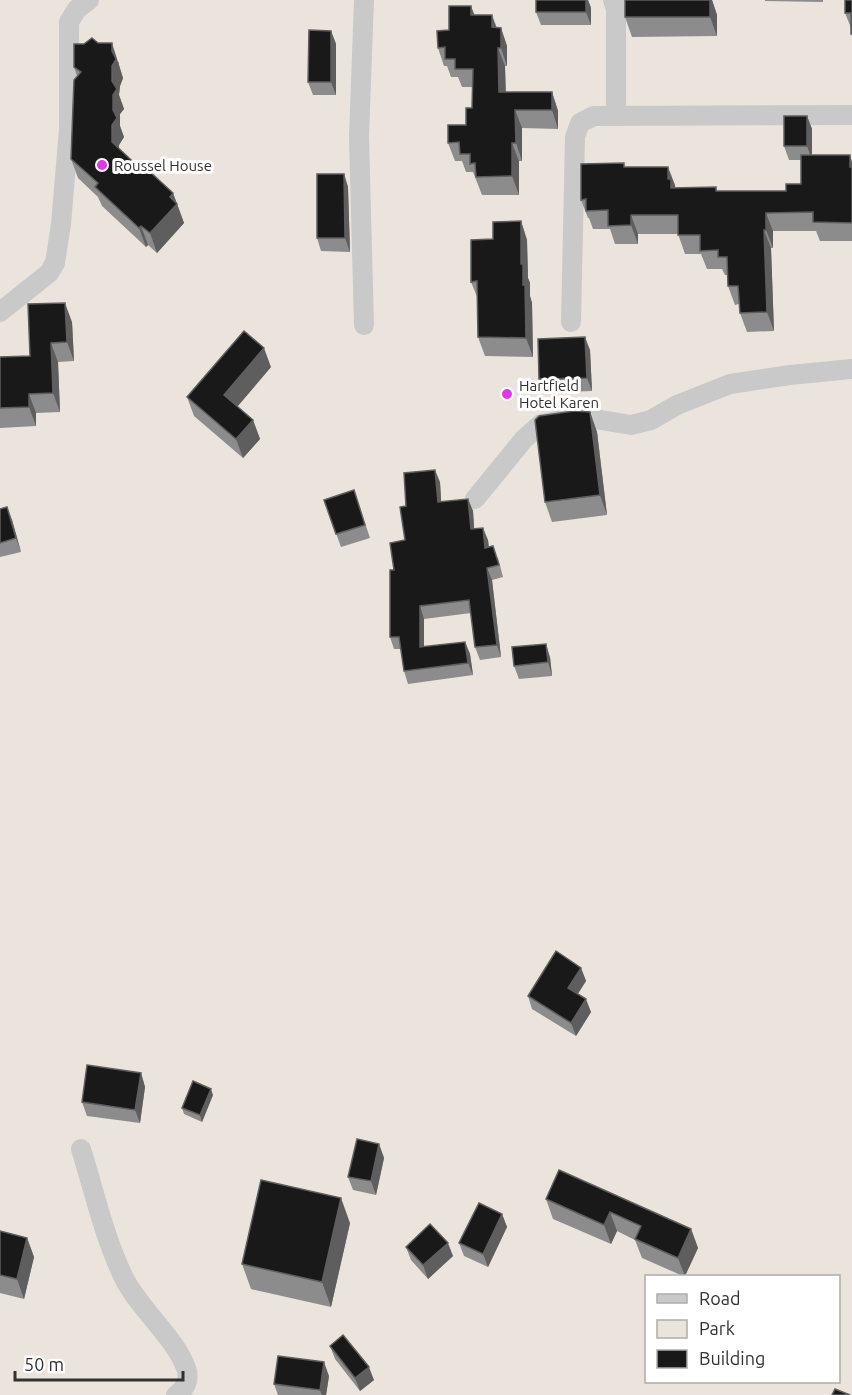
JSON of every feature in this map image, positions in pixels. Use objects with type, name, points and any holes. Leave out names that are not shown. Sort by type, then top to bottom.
[{"type":"street","points":[[0,312],[49,273],[56,263],[69,129],[69,22],[77,9],[89,0]]},
{"type":"street","points":[[364,0],[359,137],[364,325]]},
{"type":"street","points":[[613,0],[616,9],[616,116]]},
{"type":"street","points":[[571,322],[575,137],[580,123],[594,117],[616,116],[852,115]]},
{"type":"street","points":[[475,499],[524,439],[541,424],[589,418],[631,425],[651,420],[677,405],[730,384],[852,369]]},
{"type":"street","points":[[81,1149],[109,1242],[123,1277],[179,1354],[187,1370],[187,1381],[183,1390],[176,1395]]},
{"type":"green space","points":[[0,0],[852,0],[852,1395],[0,1395]]},
{"type":"building","points":[[536,0],[586,0],[586,12],[536,12]]},
{"type":"building","points":[[625,0],[710,0],[710,17],[625,17]]},
{"type":"building","points":[[845,0],[852,0],[852,34],[851,13],[845,13]]},
{"type":"building","points":[[449,6],[471,6],[471,15],[492,15],[492,27],[501,28],[501,48],[498,48],[499,92],[552,92],[552,110],[515,110],[516,143],[512,143],[512,176],[476,177],[475,163],[470,164],[470,154],[460,154],[459,142],[448,143],[448,125],[466,125],[466,108],[472,108],[473,69],[455,69],[455,59],[445,59],[445,47],[438,48],[437,31],[449,30]]},
{"type":"building","points":[[309,30],[331,31],[331,82],[308,82]]},
{"type":"building","points":[[92,38],[98,43],[112,43],[112,51],[116,59],[112,66],[112,81],[117,89],[113,95],[113,110],[117,118],[112,125],[112,142],[145,173],[148,170],[173,193],[170,197],[177,204],[150,233],[141,226],[139,228],[95,187],[98,183],[71,159],[74,80],[81,72],[74,67],[74,44],[84,44]]},
{"type":"building","points":[[784,116],[807,116],[807,146],[784,146]]},
{"type":"building","points":[[801,155],[850,155],[852,223],[813,222],[813,212],[766,213],[766,230],[764,230],[767,312],[740,313],[738,286],[728,286],[727,257],[718,257],[718,250],[700,251],[700,235],[678,235],[678,215],[631,215],[631,225],[608,226],[608,210],[586,211],[586,199],[581,200],[581,164],[624,163],[624,167],[668,167],[671,188],[716,187],[716,191],[786,191],[786,184],[801,184]]},
{"type":"building","points":[[317,174],[344,174],[345,238],[317,238]]},
{"type":"building","points":[[521,221],[521,264],[523,264],[523,285],[525,284],[526,338],[478,337],[477,281],[471,282],[471,240],[493,239],[493,222]]},
{"type":"building","points":[[65,303],[67,342],[51,343],[53,393],[29,394],[29,407],[0,408],[0,357],[30,356],[28,304]]},
{"type":"building","points":[[244,331],[264,348],[224,395],[253,420],[236,439],[187,397]]},
{"type":"building","points":[[585,337],[587,378],[539,379],[538,339]]},
{"type":"building","points":[[574,411],[590,412],[600,495],[545,502],[535,420],[539,416]]},
{"type":"building","points":[[435,470],[438,502],[468,499],[471,529],[483,528],[485,548],[493,546],[499,565],[487,568],[497,645],[475,647],[469,600],[420,606],[420,647],[465,642],[468,663],[404,671],[399,637],[390,637],[390,570],[394,570],[390,543],[405,540],[400,507],[406,506],[404,473]]},
{"type":"building","points":[[354,490],[365,525],[336,534],[324,500]]},
{"type":"building","points":[[7,507],[16,538],[0,543],[0,509]]},
{"type":"building","points":[[546,644],[548,662],[514,666],[512,647]]},
{"type":"building","points":[[556,951],[581,968],[568,988],[586,999],[571,1023],[528,996]]},
{"type":"building","points":[[87,1065],[141,1073],[135,1110],[82,1102]]},
{"type":"building","points":[[193,1081],[211,1089],[200,1115],[182,1108]]},
{"type":"building","points":[[357,1139],[379,1144],[371,1181],[348,1177]]},
{"type":"building","points":[[559,1170],[691,1229],[678,1258],[635,1239],[641,1226],[610,1212],[604,1225],[546,1199]]},
{"type":"building","points":[[261,1180],[341,1198],[322,1282],[242,1264]]},
{"type":"building","points":[[479,1203],[502,1214],[483,1254],[459,1243]]},
{"type":"building","points":[[430,1224],[448,1243],[423,1265],[406,1247]]},
{"type":"building","points":[[0,1231],[27,1238],[17,1279],[0,1275]]},
{"type":"building","points":[[343,1335],[369,1367],[355,1378],[330,1346]]},
{"type":"building","points":[[278,1356],[324,1362],[320,1390],[274,1384]]},
{"type":"building","points":[[835,1389],[850,1395],[832,1395]]},
{"type":"place","name":"Roussel House","points":[[102,165]]},
{"type":"place","name":"Hartfield Hotel Karen","points":[[507,394]]}]
